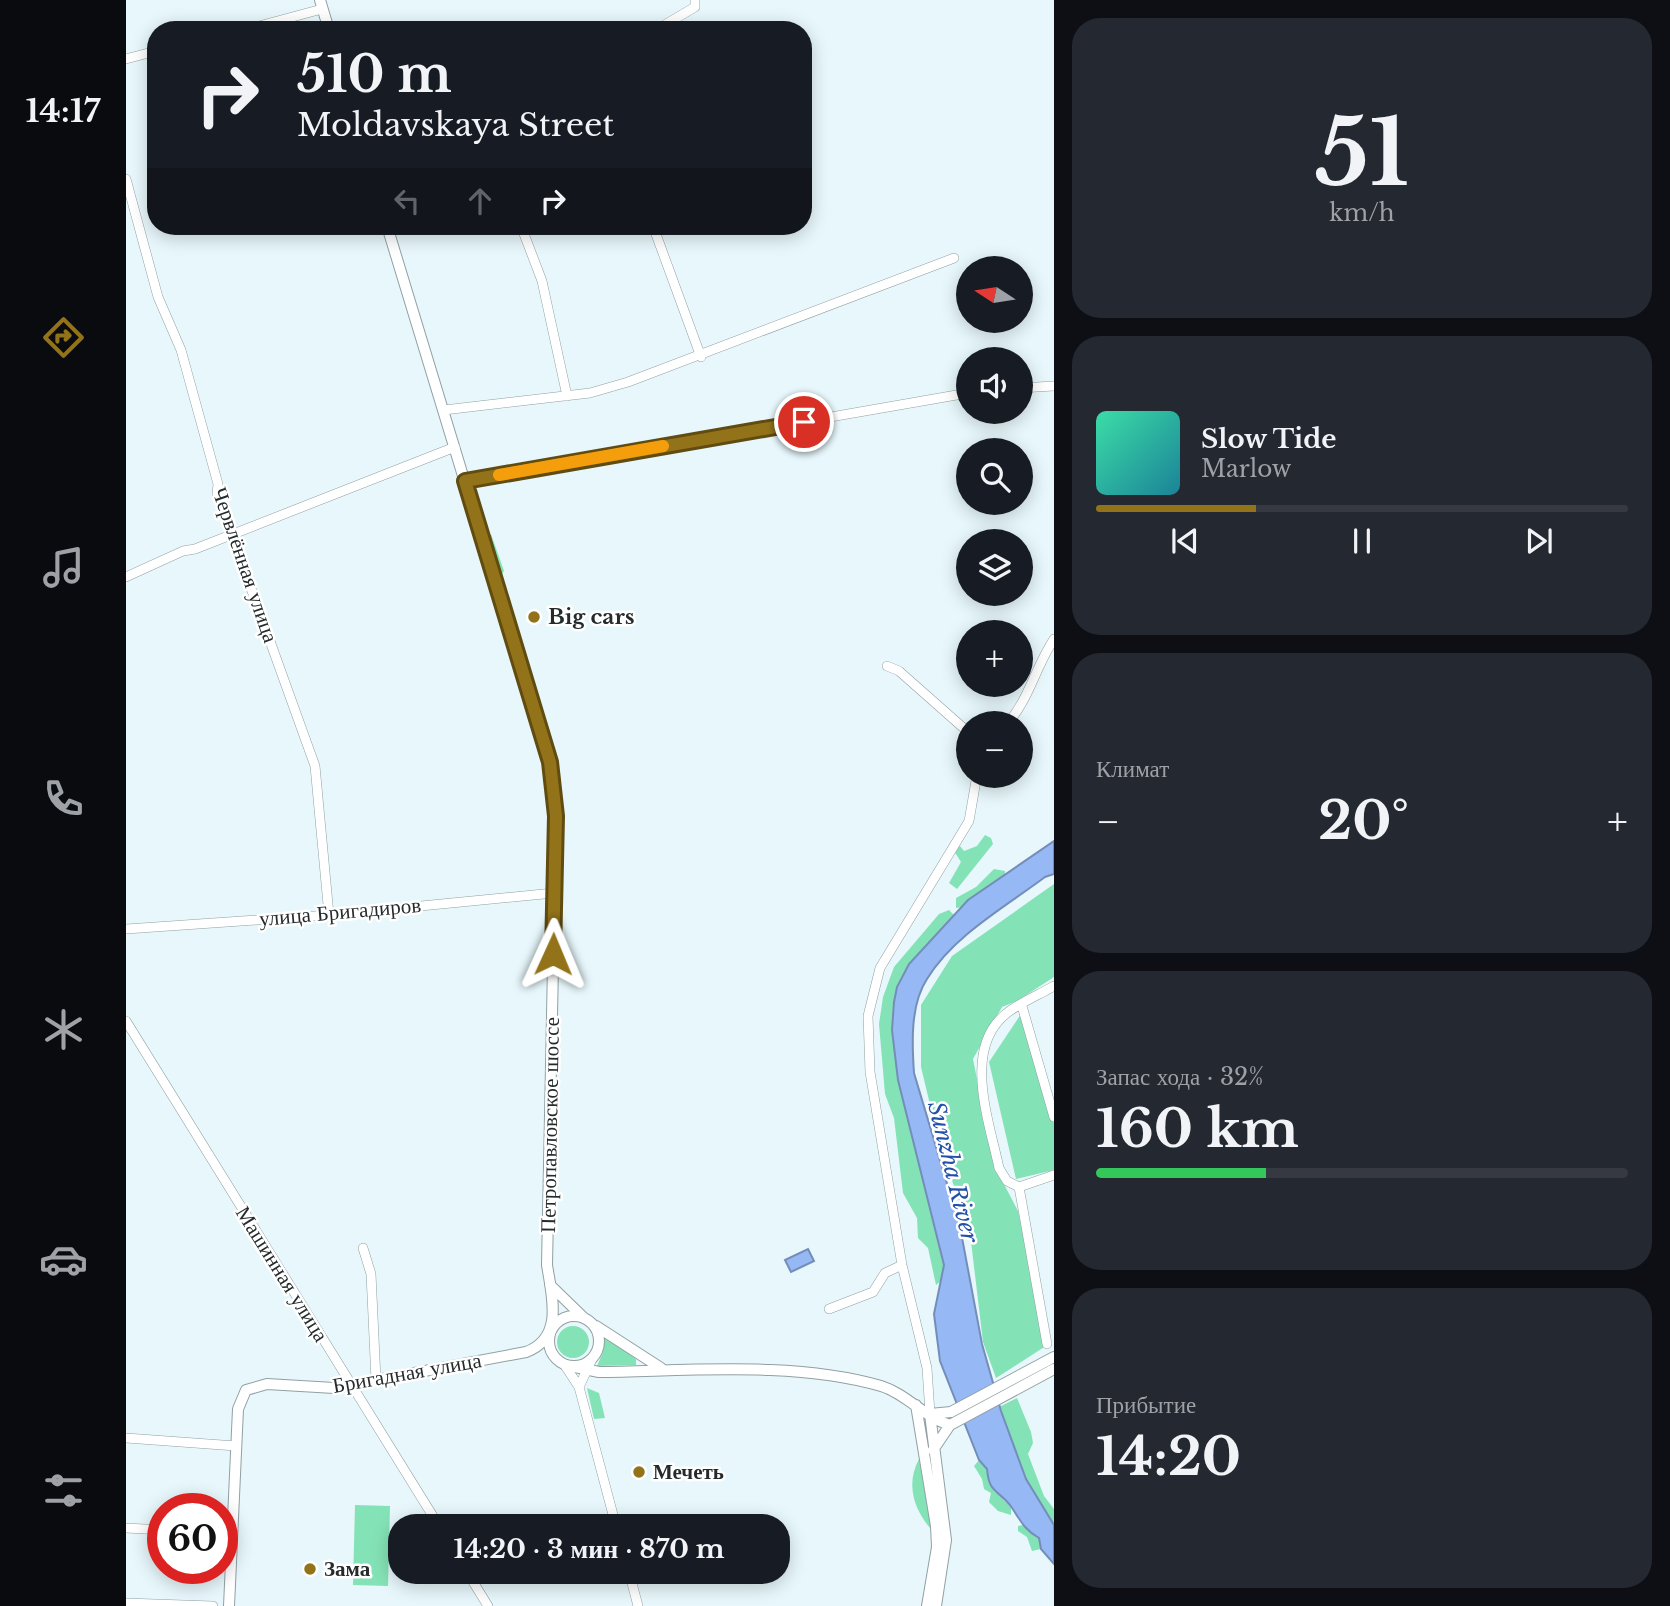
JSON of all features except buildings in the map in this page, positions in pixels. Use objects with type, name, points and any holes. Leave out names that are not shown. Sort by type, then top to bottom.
[{"type":"main road","points":[[321,4],[326,21]]},
{"type":"main road","name":"Петропавловское шоссе","points":[[390,235],[550,762],[556,816],[547,1265],[551,1333]]},
{"type":"main road","points":[[550,1285],[589,1321],[649,1363],[667,1371]]},
{"type":"main road","points":[[526,1352],[545,1342],[561,1320],[578,1316],[589,1321],[599,1337],[592,1359],[564,1363]]},
{"type":"main road","points":[[551,1333],[550,1345],[564,1363]]},
{"type":"main road","points":[[526,1352],[586,1370],[801,1371],[834,1375],[894,1390],[930,1414],[953,1419]]},
{"type":"main road","name":"Бригадная улица","points":[[236,1446],[238,1409],[246,1391],[267,1384],[312,1388],[352,1384],[526,1352]]},
{"type":"main road","points":[[933,1450],[953,1419],[1054,1357]]},
{"type":"main road","points":[[1015,1383],[1054,1368]]},
{"type":"main road","points":[[916,1405],[937,1547],[927,1606]]},
{"type":"main road","points":[[921,1438],[930,1414]]},
{"type":"main road","points":[[930,1414],[946,1540],[936,1606]]},
{"type":"main road","points":[[231,1493],[236,1446]]},
{"type":"main road","points":[[228,1584],[229,1606]]},
{"type":"street","points":[[671,21],[695,7],[695,0]]},
{"type":"street","points":[[270,21],[321,4]]},
{"type":"street","points":[[126,59],[147,53]]},
{"type":"street","name":"Червлённая улица","points":[[126,179],[158,297],[181,351],[218,484],[217,495],[233,532],[315,765],[329,915]]},
{"type":"street","points":[[524,235],[542,281],[567,396]]},
{"type":"street","points":[[656,235],[701,357]]},
{"type":"street","points":[[444,410],[567,396],[628,382],[701,357],[954,258]]},
{"type":"street","points":[[1033,387],[1054,386]]},
{"type":"street","points":[[465,481],[956,395]]},
{"type":"street","points":[[126,577],[233,532],[455,447]]},
{"type":"street","points":[[1017,711],[1043,656],[1054,639]]},
{"type":"street","points":[[887,666],[899,671],[956,721]]},
{"type":"street","points":[[930,1414],[927,1368],[902,1265],[867,1056],[868,1016],[880,968],[969,821],[975,788]]},
{"type":"street","name":"улица Бригадиров","points":[[126,929],[329,915],[554,893]]},
{"type":"street","points":[[1054,986],[1010,1010],[991,1034],[981,1055],[981,1080],[999,1168],[1007,1181],[1019,1187],[1054,1175]]},
{"type":"street","points":[[1021,1006],[1054,1117]]},
{"type":"street","name":"Машинная улица","points":[[126,1021],[432,1514]]},
{"type":"street","points":[[1019,1187],[1047,1344]]},
{"type":"street","points":[[363,1248],[371,1275],[376,1380]]},
{"type":"street","points":[[829,1309],[873,1293],[885,1273],[902,1265]]},
{"type":"street","points":[[579,1387],[592,1359]]},
{"type":"street","points":[[564,1363],[579,1387],[614,1514]]},
{"type":"street","points":[[126,1438],[236,1446]]},
{"type":"street","points":[[126,1528],[147,1529]]},
{"type":"street","points":[[474,1584],[488,1606]]},
{"type":"street","points":[[632,1584],[638,1606]]},
{"type":"street","points":[[126,1603],[214,1606]]},
{"type":"green space","points":[[491,534],[504,571],[499,578],[489,538]]},
{"type":"green space","points":[[985,835],[991,838],[993,844],[957,889],[949,883],[961,862],[954,851],[960,846],[964,851],[977,846]]},
{"type":"green space","points":[[994,869],[1005,871],[1005,878],[964,907],[956,908],[956,898],[976,887]]},
{"type":"green space","points":[[1054,884],[1054,977],[1017,1001],[1002,1007],[973,1059],[994,1165],[1018,1211],[1049,1344],[996,1378],[983,1342],[970,1233],[939,1142],[921,1067],[921,1005],[952,956]]},
{"type":"green space","points":[[949,910],[954,915],[909,964],[897,987],[892,1030],[898,1080],[944,1265],[942,1280],[936,1285],[928,1248],[918,1238],[917,1218],[903,1193],[894,1118],[885,1094],[879,1024],[883,997],[894,967],[939,914]]},
{"type":"green space","points":[[1023,1011],[1054,1123],[1054,1170],[1016,1179],[989,1062]]},
{"type":"green space","points":[[573,1326],[584,1331],[589,1342],[584,1353],[573,1358],[562,1353],[557,1342],[562,1331]]},
{"type":"green space","points":[[604,1336],[636,1359],[636,1365],[597,1366],[603,1352]]},
{"type":"green space","points":[[587,1388],[599,1393],[605,1418],[594,1419]]},
{"type":"green space","points":[[1017,1398],[1031,1432],[1033,1443],[1028,1454],[1044,1496],[1054,1509],[1054,1529],[1029,1492],[999,1407]]},
{"type":"green space","points":[[919,1459],[930,1528],[919,1512],[913,1495],[913,1477]]},
{"type":"green space","points":[[979,1460],[986,1467],[994,1489],[1011,1507],[1011,1515],[998,1511],[989,1502],[991,1493],[984,1489],[982,1479],[974,1466]]},
{"type":"green space","points":[[355,1505],[390,1506],[388,1586],[353,1585]]},
{"type":"green space","points":[[1023,1525],[1039,1538],[1041,1549],[1032,1551],[1027,1537],[1018,1531],[1018,1526]]},
{"type":"water","points":[[1054,841],[1054,874],[1045,877],[965,936],[927,979],[921,989],[915,1013],[913,1037],[914,1073],[960,1227],[982,1344],[1001,1411],[1026,1479],[1054,1525],[1054,1564],[1041,1549],[1039,1538],[1025,1527],[1010,1505],[992,1487],[987,1469],[979,1460],[940,1361],[934,1314],[944,1265],[898,1080],[892,1030],[897,987],[909,964],[968,900]]},
{"type":"water","points":[[808,1249],[814,1261],[791,1272],[785,1260]]},
{"type":"slow traffic","points":[[499,475],[663,446]]},
{"type":"place","name":"Big cars","points":[[534,617]]},
{"type":"place","name":"Мечеть","points":[[639,1472]]},
{"type":"place","name":"Зама","points":[[310,1569]]},
{"type":"route","points":[[553,954],[556,816],[550,762],[465,481],[804,422]]},
{"type":"water label","name":"Sunzha River","points":[[953,1172]]}]
